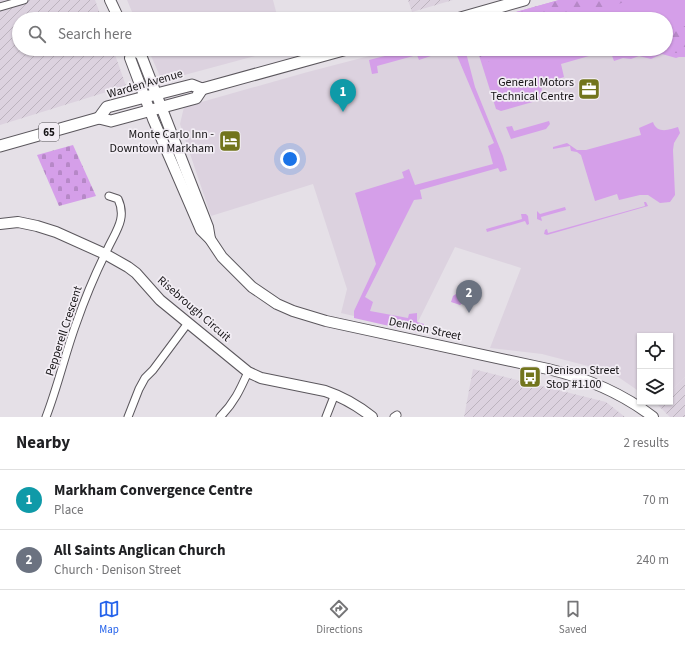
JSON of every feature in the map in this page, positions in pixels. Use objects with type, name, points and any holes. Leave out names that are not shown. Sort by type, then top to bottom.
[{"type":"main road","points":[[110,0],[116,12]]},
{"type":"main road","points":[[482,12],[524,0]]},
{"type":"main road","name":"Warden Avenue","points":[[99,118],[107,107],[150,95],[192,85],[202,89],[322,56]]},
{"type":"main road","name":"Warden Avenue","points":[[0,146],[99,118],[111,121],[150,111],[196,98],[202,89]]},
{"type":"main road","name":"Denison Street","points":[[150,95],[161,107],[208,227],[210,239]]},
{"type":"main road","name":"Denison Street","points":[[150,95],[150,111],[201,230],[210,239],[222,257],[252,287],[277,304],[292,311],[326,321],[568,374],[603,387],[629,401],[653,417]]},
{"type":"main road","name":"Risebrough Circuit","points":[[0,224],[18,222],[37,226],[56,232],[105,254],[136,273],[160,300],[248,372],[260,378],[325,390],[347,399],[372,417]]},
{"type":"street","points":[[0,7],[24,0]]},
{"type":"street","name":"Pepperell Crescent","points":[[46,417],[54,396],[75,325],[99,265],[120,224],[122,207],[118,200],[109,196]]},
{"type":"street","points":[[128,417],[145,378],[153,370],[188,323]]},
{"type":"street","points":[[220,417],[233,403],[248,372]]},
{"type":"street","points":[[326,417],[335,394]]},
{"type":"shaded area","points":[[0,0],[95,0],[99,12],[12,12],[12,56],[115,56],[126,86],[0,125]]},
{"type":"shaded area","points":[[127,0],[273,0],[276,12],[132,12]]},
{"type":"shaded area","points":[[408,0],[453,0],[412,12]]},
{"type":"shaded area","points":[[685,0],[685,377],[673,389],[673,333],[637,333],[637,390],[611,372],[542,354],[490,348],[521,268],[455,247],[414,330],[341,313],[347,289],[313,184],[211,216],[180,124],[184,107],[369,56],[673,56],[673,12]]},
{"type":"shaded area","points":[[151,56],[255,56],[162,81]]},
{"type":"shaded area","points":[[473,369],[606,402],[625,417],[464,417]]},
{"type":"shaded area","points":[[685,377],[685,417],[670,417],[658,405],[673,405],[673,389]]},
{"type":"green space","points":[[559,0],[685,0],[685,57],[676,58],[669,56],[673,56],[673,12],[516,12]]},
{"type":"green space","points":[[559,0],[630,0],[609,7],[596,8],[583,12],[516,12]]},
{"type":"green space","points":[[685,26],[685,53],[673,53],[673,27]]},
{"type":"green space","points":[[385,56],[413,56],[377,66],[378,73],[372,74],[369,60]]},
{"type":"green space","points":[[417,56],[431,56],[419,60]]},
{"type":"green space","points":[[457,56],[467,56],[475,87],[503,156],[507,170],[500,172],[498,168],[420,190],[422,199],[414,200],[365,297],[373,302],[370,311],[408,318],[409,314],[417,313],[417,322],[424,324],[424,326],[416,332],[354,318],[354,311],[376,264],[355,193],[404,178],[402,172],[409,169],[415,185],[493,164],[488,146],[494,143]]},
{"type":"green space","points":[[479,56],[589,56],[561,64],[564,77],[544,84],[542,89],[543,99],[501,111],[496,109]]},
{"type":"green space","points":[[480,56],[492,56],[490,61],[485,63]]},
{"type":"green space","points":[[612,56],[639,56],[631,59],[623,58],[614,61]]},
{"type":"green space","points":[[639,56],[658,56],[651,59]]},
{"type":"green space","points":[[549,121],[550,124],[546,129],[511,139],[506,127],[512,126],[514,131]]},
{"type":"green space","points":[[653,122],[660,130],[678,127],[680,133],[674,143],[675,195],[670,202],[660,203],[648,195],[640,195],[619,200],[617,194],[595,201],[581,155],[577,152],[571,151],[570,146],[553,149],[553,147],[567,143],[577,150],[586,150],[641,135],[639,128]]},
{"type":"green space","points":[[73,145],[96,196],[59,206],[37,155]]},
{"type":"green space","points":[[644,202],[646,202],[648,206],[547,235],[544,234],[545,230],[547,229],[548,233],[645,206]]},
{"type":"green space","points":[[565,207],[566,210],[541,217],[542,221],[537,219],[537,211],[540,214]]},
{"type":"green space","points":[[521,214],[526,214],[528,216],[529,224],[527,225],[525,221],[487,232],[486,229],[522,219]]},
{"type":"green space","points":[[456,294],[466,297],[464,302],[460,305],[451,302],[453,296]]},
{"type":"place","name":"General Motors Technical Centre","points":[[589,89]]},
{"type":"place","name":"Markham Convergence Centre","points":[[343,112]]},
{"type":"place","name":"Monte Carlo Inn - Downtown Markham","points":[[230,141]]},
{"type":"place","name":"All Saints Anglican Church","points":[[469,313]]},
{"type":"place","name":"Denison Street Stop #1100","points":[[530,377]]}]
